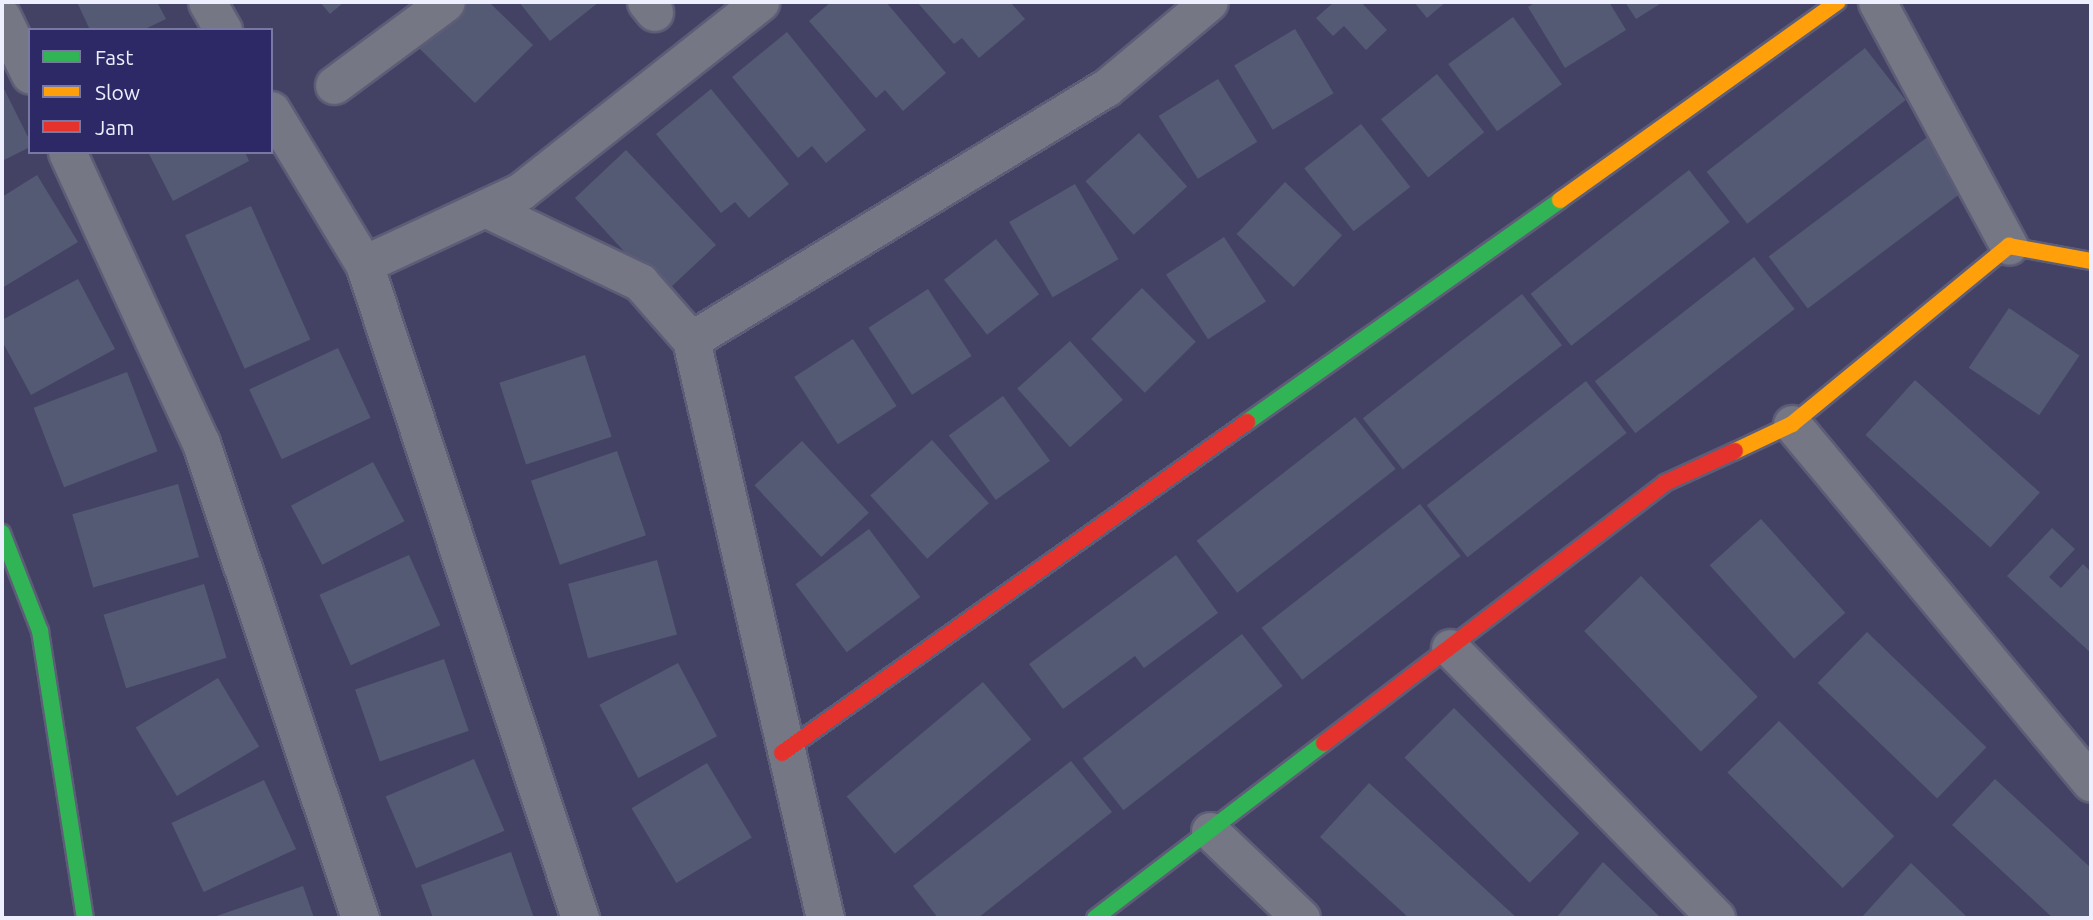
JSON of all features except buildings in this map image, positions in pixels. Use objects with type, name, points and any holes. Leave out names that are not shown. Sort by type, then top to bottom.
[{"type":"street","points":[[207,2],[222,28]]},
{"type":"street","points":[[334,85],[446,2]]},
{"type":"street","points":[[363,264],[486,209],[552,170],[760,2]]},
{"type":"street","points":[[691,340],[1106,88],[1209,2]]},
{"type":"street","points":[[782,753],[1838,2]]},
{"type":"street","points":[[1877,2],[2009,246]]},
{"type":"street","points":[[2,17],[28,71]]},
{"type":"street","points":[[273,113],[363,264],[580,918]]},
{"type":"street","points":[[68,154],[201,443],[360,918]]},
{"type":"street","points":[[486,209],[640,282],[691,340],[782,753],[825,918]]},
{"type":"street","points":[[1095,918],[1665,483],[1792,424],[2009,246],[2091,261]]},
{"type":"street","points":[[1792,424],[2091,783]]},
{"type":"street","points":[[2,534],[40,631],[85,918]]},
{"type":"street","points":[[1450,648],[1716,918]]},
{"type":"street","points":[[1210,831],[1301,918]]},
{"type":"traffic: fast","points":[[1247,422],[1560,200]]},
{"type":"traffic: fast","points":[[2,533],[40,631],[85,918]]},
{"type":"traffic: fast","points":[[1095,918],[1324,743]]},
{"type":"traffic: slow","points":[[1560,200],[1838,2]]},
{"type":"traffic: slow","points":[[1735,451],[1792,424],[2009,246],[2091,261]]},
{"type":"traffic: jam","points":[[782,753],[1247,422]]},
{"type":"traffic: jam","points":[[1324,743],[1665,483],[1735,451]]}]
